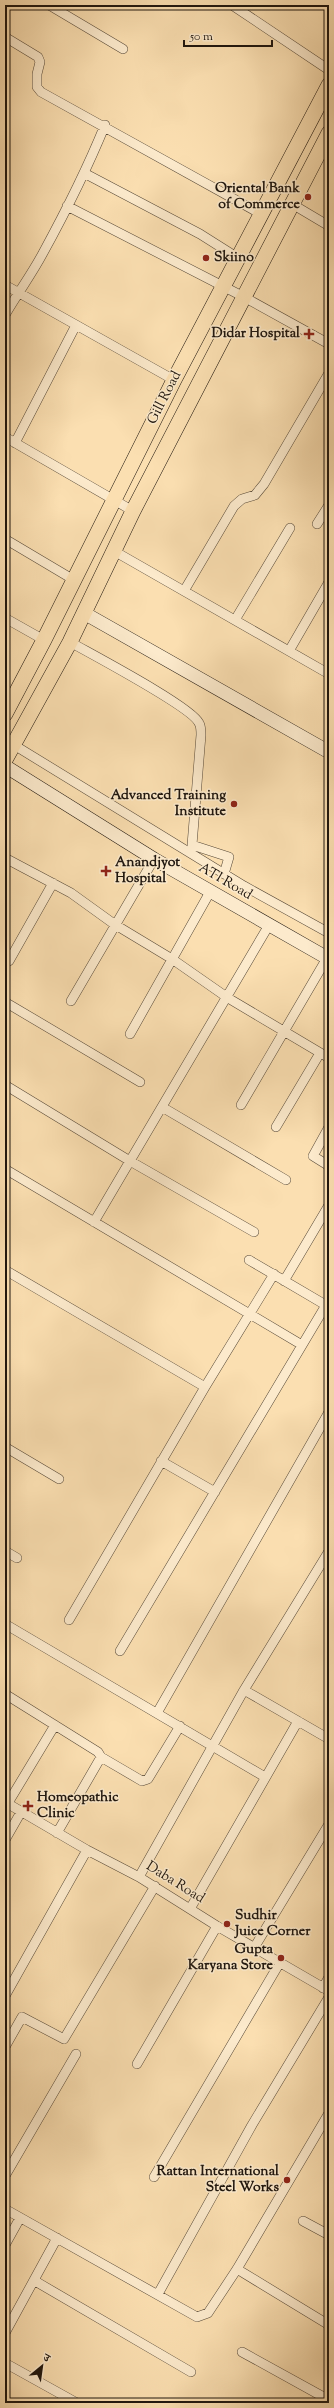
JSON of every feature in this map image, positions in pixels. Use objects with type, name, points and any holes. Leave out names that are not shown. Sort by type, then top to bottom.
[{"type":"main road","name":"Gill Road","points":[[5,714],[44,640],[174,380],[329,85]]},
{"type":"main road","name":"Gill Road","points":[[5,760],[70,642],[133,511],[329,133]]},
{"type":"street","points":[[49,5],[123,49]]},
{"type":"street","points":[[232,5],[329,70]]},
{"type":"street","points":[[5,37],[38,57],[40,62],[37,74],[37,87],[41,92],[105,125],[261,214]]},
{"type":"street","points":[[5,316],[18,292],[43,254],[84,173],[105,125]]},
{"type":"street","points":[[84,173],[200,234],[238,258]]},
{"type":"street","points":[[292,204],[329,226]]},
{"type":"street","points":[[67,206],[244,297],[329,344]]},
{"type":"street","points":[[5,285],[174,380]]},
{"type":"street","points":[[15,443],[76,325]]},
{"type":"street","points":[[184,591],[234,506],[242,499],[255,495],[264,484],[329,373]]},
{"type":"street","points":[[5,437],[133,511]]},
{"type":"street","points":[[317,524],[329,505]]},
{"type":"street","points":[[235,620],[290,528]]},
{"type":"street","points":[[5,539],[74,580]]},
{"type":"street","points":[[114,550],[329,674]]},
{"type":"street","points":[[289,651],[329,582]]},
{"type":"street","points":[[84,613],[329,752]]},
{"type":"street","points":[[5,618],[44,640]]},
{"type":"street","points":[[70,642],[174,702],[191,714],[200,723],[201,735],[192,845],[229,857],[224,874]]},
{"type":"street","points":[[14,745],[224,874],[329,933]]},
{"type":"street","name":"ATI Road","points":[[5,766],[154,859],[328,959]]},
{"type":"street","points":[[5,858],[70,893],[116,926],[172,959],[228,998],[329,1058]]},
{"type":"street","points":[[71,1001],[154,859]]},
{"type":"street","points":[[9,962],[53,883]]},
{"type":"street","points":[[130,1034],[210,892]]},
{"type":"street","points":[[94,1222],[228,998],[269,925]]},
{"type":"street","points":[[241,1105],[328,959]]},
{"type":"street","points":[[5,1002],[140,1082]]},
{"type":"street","points":[[276,1127],[320,1053]]},
{"type":"street","points":[[5,1085],[130,1161],[254,1232]]},
{"type":"street","points":[[162,1107],[286,1180]]},
{"type":"street","points":[[329,1127],[313,1156],[329,1166]]},
{"type":"street","points":[[5,1169],[302,1345]]},
{"type":"street","points":[[284,1280],[329,1205]]},
{"type":"street","points":[[120,1651],[302,1345],[328,1306],[249,1260]]},
{"type":"street","points":[[5,1270],[204,1387]]},
{"type":"street","points":[[69,1620],[204,1387],[274,1274]]},
{"type":"street","points":[[157,1713],[329,1412]]},
{"type":"street","points":[[5,1447],[59,1479]]},
{"type":"street","points":[[161,1461],[214,1492]]},
{"type":"street","points":[[5,1551],[17,1558]]},
{"type":"street","points":[[139,1877],[214,1746],[244,1690],[329,1551]]},
{"type":"street","points":[[5,1624],[265,1777]]},
{"type":"street","points":[[244,1690],[329,1739]]},
{"type":"street","points":[[5,1694],[98,1752],[101,1757],[144,1781],[148,1778],[180,1726]]},
{"type":"street","points":[[190,1909],[298,1721]]},
{"type":"street","points":[[7,1802],[55,1725]]},
{"type":"street","points":[[57,1833],[101,1757]]},
{"type":"street","name":"Daba Road","points":[[7,1802],[57,1833],[155,1886],[279,1964],[326,1990]]},
{"type":"street","points":[[5,1840],[21,1812]]},
{"type":"street","points":[[254,1948],[329,1824]]},
{"type":"street","points":[[5,1996],[87,1850]]},
{"type":"street","points":[[5,2047],[22,2017],[64,2039],[155,1886]]},
{"type":"street","points":[[137,2064],[217,1926]]},
{"type":"street","points":[[154,2176],[279,1964]]},
{"type":"street","points":[[326,1990],[329,1977]]},
{"type":"street","points":[[158,2294],[252,2125],[329,1997]]},
{"type":"street","points":[[5,2176],[76,2054]]},
{"type":"street","points":[[5,2208],[20,2218],[197,2317],[202,2317],[208,2313],[237,2269],[329,2113]]},
{"type":"street","points":[[5,2245],[20,2218]]},
{"type":"street","points":[[303,2221],[329,2235]]},
{"type":"street","points":[[5,2334],[57,2238]]},
{"type":"street","points":[[237,2269],[329,2324]]},
{"type":"street","points":[[35,2281],[191,2372]]},
{"type":"street","points":[[242,2352],[329,2400]]},
{"type":"street","points":[[5,2363],[77,2403]]},
{"type":"place","name":"Oriental Bank of Commerce","points":[[308,197]]},
{"type":"place","name":"Skiino","points":[[206,258]]},
{"type":"place","name":"Didar Hospital","points":[[309,334]]},
{"type":"place","name":"Advanced Training Institute","points":[[234,804]]},
{"type":"place","name":"Anandjyot Hospital","points":[[106,871]]},
{"type":"place","name":"Homeopathic Clinic","points":[[28,1806]]},
{"type":"place","name":"Sudhir Juice Corner","points":[[227,1924]]},
{"type":"place","name":"Gupta Karyana Store","points":[[281,1958]]},
{"type":"place","name":"Rattan International Steel Works","points":[[287,2180]]}]
